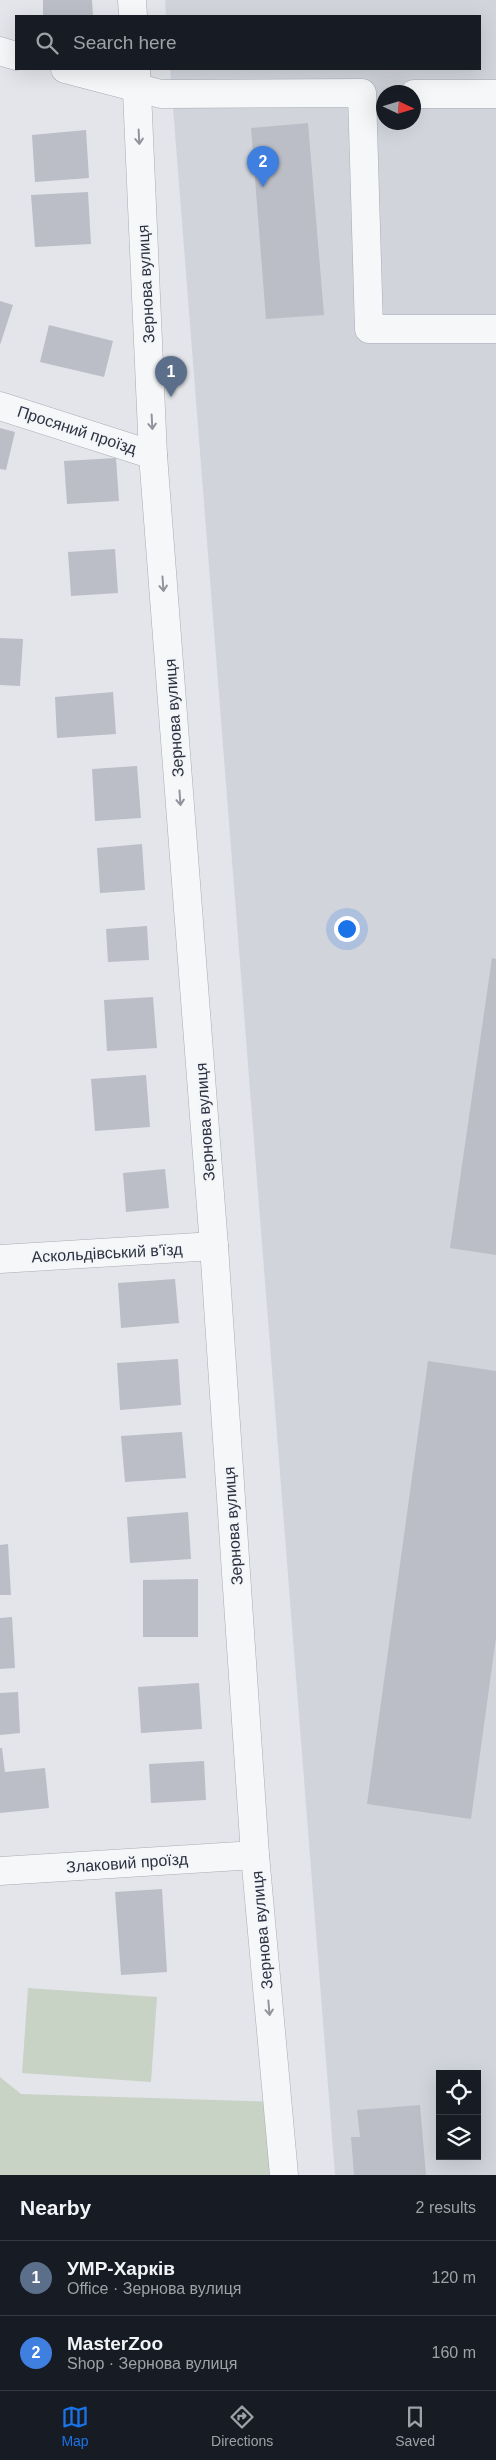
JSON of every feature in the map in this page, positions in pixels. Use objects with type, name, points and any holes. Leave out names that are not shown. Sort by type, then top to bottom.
[{"type":"street","points":[[132,0],[133,15]]},
{"type":"street","points":[[0,51],[15,56]]},
{"type":"street","points":[[73,70],[136,78],[161,94],[373,94],[369,329],[496,329]]},
{"type":"street","name":"Зернова вулиця","points":[[136,78],[153,455],[214,1246],[255,1855],[284,2175]]},
{"type":"street","points":[[421,94],[496,94]]},
{"type":"street","name":"Просяний проїзд","points":[[0,406],[153,455]]},
{"type":"street","name":"Аскольдівський в'їзд","points":[[0,1259],[214,1246]]},
{"type":"street","name":"Злаковий проїзд","points":[[0,1871],[255,1855]]},
{"type":"shaded area","points":[[165,0],[496,0],[496,2175],[335,2175],[170,70],[481,70],[481,15],[166,15]]},
{"type":"green space","points":[[28,1988],[157,1997],[151,2082],[22,2073]]},
{"type":"green space","points":[[0,2077],[21,2094],[277,2102],[284,2175],[0,2175]]},
{"type":"building","points":[[43,0],[92,0],[93,15],[43,15]]},
{"type":"building","points":[[308,123],[324,315],[266,319],[251,128]]},
{"type":"building","points":[[86,130],[89,178],[35,182],[32,135]]},
{"type":"building","points":[[88,192],[91,244],[35,247],[31,195]]},
{"type":"building","points":[[0,301],[13,305],[0,345]]},
{"type":"building","points":[[49,325],[113,341],[104,377],[40,362]]},
{"type":"building","points":[[0,428],[15,432],[6,470],[0,469]]},
{"type":"building","points":[[116,458],[119,501],[67,504],[64,461]]},
{"type":"building","points":[[115,549],[118,593],[71,596],[68,552]]},
{"type":"building","points":[[0,638],[23,639],[20,686],[0,685]]},
{"type":"building","points":[[113,692],[116,734],[57,738],[55,697]]},
{"type":"building","points":[[137,766],[141,818],[95,821],[92,769]]},
{"type":"building","points":[[142,844],[145,890],[100,893],[97,848]]},
{"type":"building","points":[[147,926],[149,960],[108,962],[106,929]]},
{"type":"building","points":[[492,958],[496,959],[496,1255],[450,1248]]},
{"type":"building","points":[[153,997],[157,1048],[107,1051],[104,1000]]},
{"type":"building","points":[[146,1075],[150,1127],[95,1131],[91,1079]]},
{"type":"building","points":[[165,1169],[169,1208],[126,1212],[123,1173]]},
{"type":"building","points":[[175,1279],[179,1323],[121,1328],[118,1283]]},
{"type":"building","points":[[178,1359],[181,1405],[120,1410],[117,1363]]},
{"type":"building","points":[[428,1361],[496,1371],[496,1638],[471,1819],[367,1804]]},
{"type":"building","points":[[182,1432],[186,1478],[125,1482],[121,1436]]},
{"type":"building","points":[[188,1512],[191,1559],[130,1563],[127,1517]]},
{"type":"building","points":[[8,1544],[11,1595],[0,1595],[0,1545]]},
{"type":"building","points":[[198,1579],[198,1637],[143,1637],[143,1580]]},
{"type":"building","points":[[12,1617],[15,1668],[0,1669],[0,1618]]},
{"type":"building","points":[[199,1683],[202,1729],[141,1733],[138,1687]]},
{"type":"building","points":[[18,1692],[20,1733],[0,1735],[0,1693]]},
{"type":"building","points":[[0,1748],[2,1748],[5,1772],[45,1768],[49,1808],[0,1813]]},
{"type":"building","points":[[204,1761],[206,1800],[151,1803],[149,1764]]},
{"type":"building","points":[[162,1889],[167,1972],[121,1975],[115,1892]]},
{"type":"building","points":[[420,2105],[426,2175],[354,2175],[351,2137],[360,2137],[357,2110]]},
{"type":"place","name":"MasterZoo","points":[[263,187]]},
{"type":"place","name":"УМР-Харків","points":[[171,397]]}]
